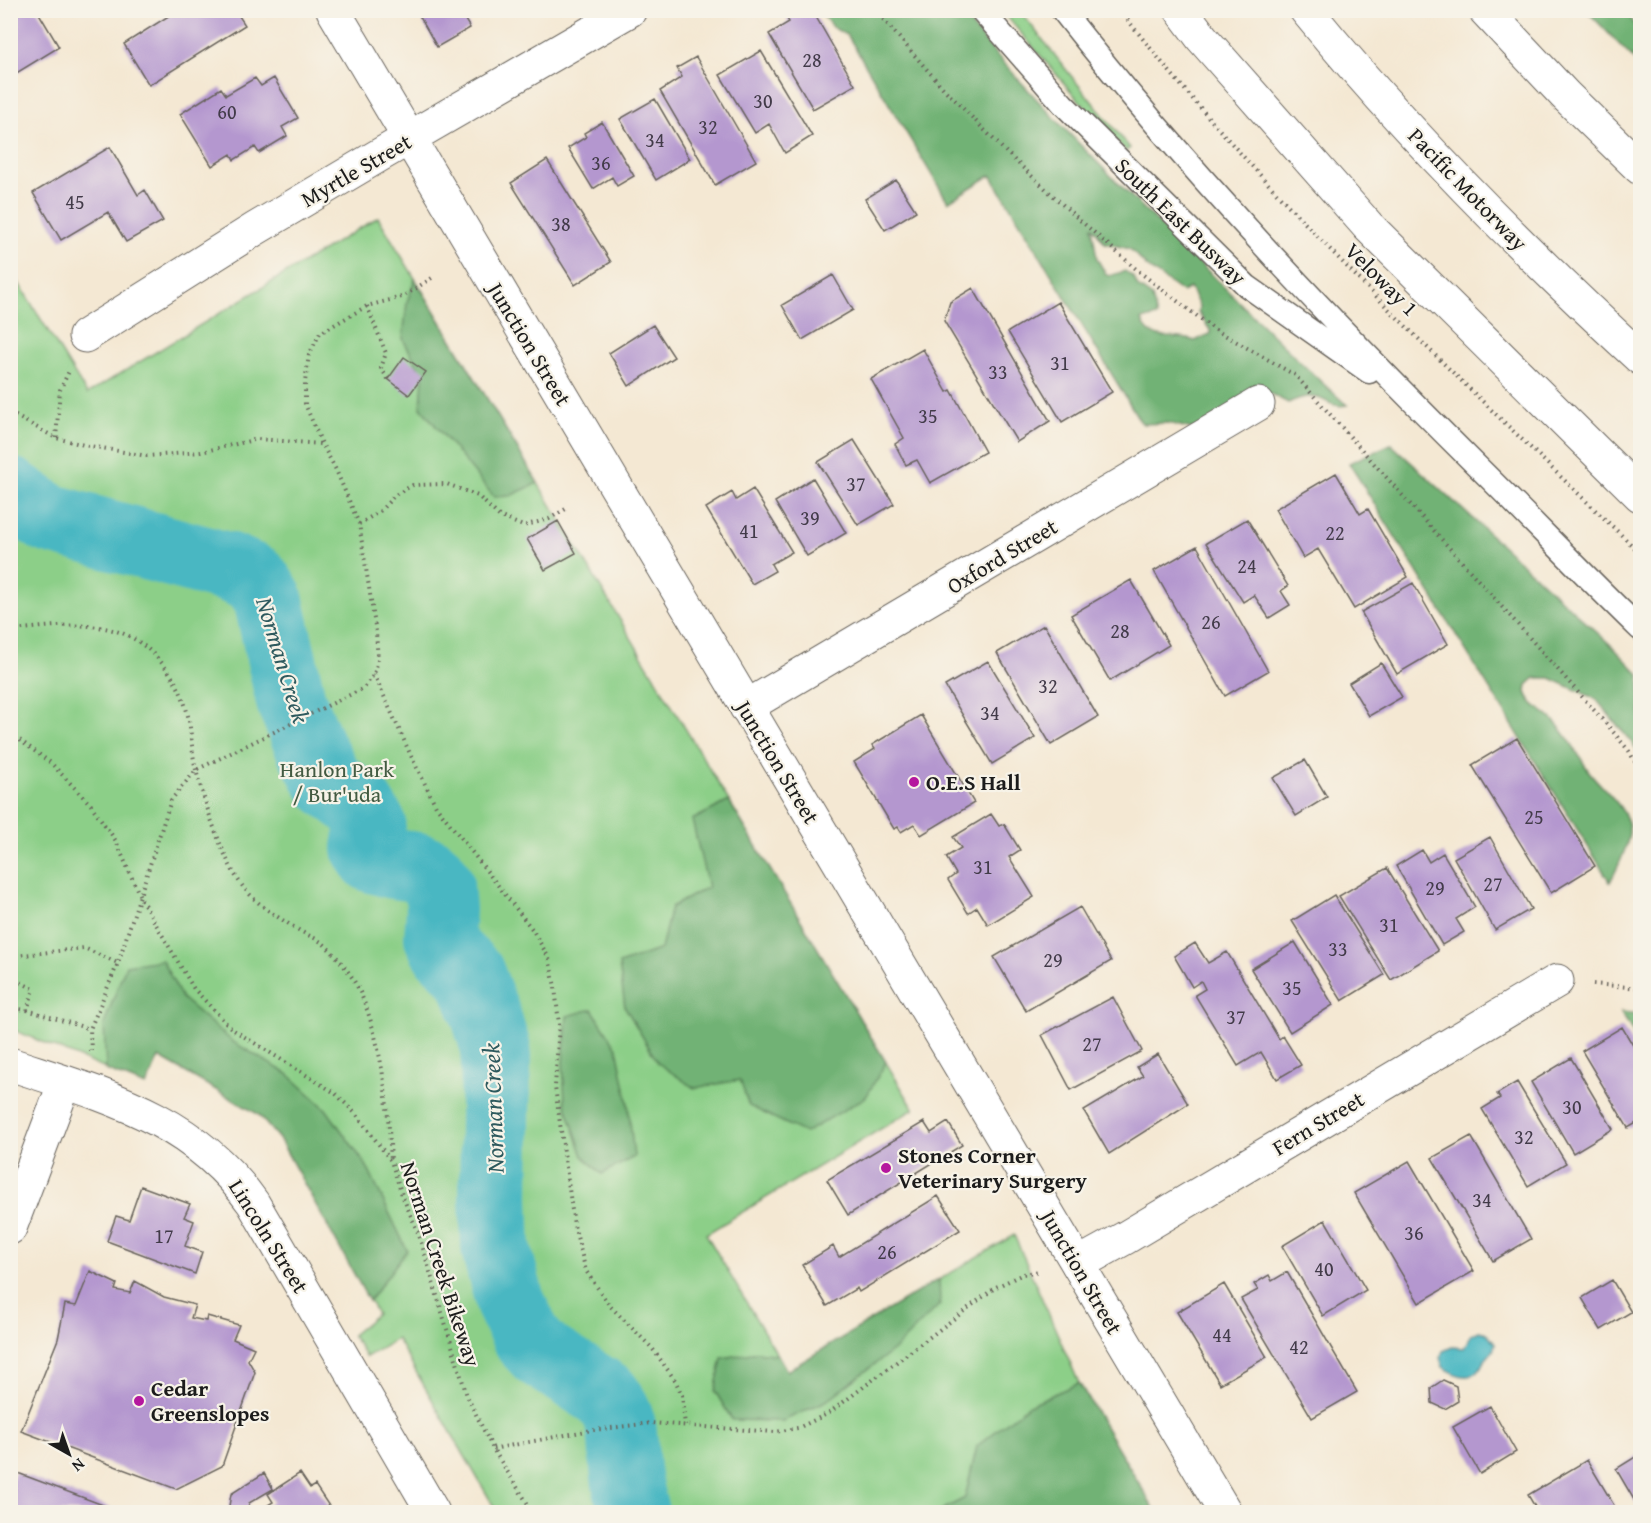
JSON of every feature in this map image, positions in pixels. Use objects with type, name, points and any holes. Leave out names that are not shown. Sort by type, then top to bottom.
[{"type":"main road","name":"Junction Street","points":[[333,10],[1225,1512]]},
{"type":"main road","name":"Myrtle Street","points":[[85,336],[255,229],[630,10]]},
{"type":"main road","points":[[1181,10],[1202,38],[1368,226],[1641,495]]},
{"type":"main road","name":"Pacific Motorway","points":[[1306,10],[1356,72],[1456,180],[1560,284],[1641,358]]},
{"type":"main road","points":[[1485,10],[1565,95],[1641,168]]},
{"type":"main road","name":"Oxford Street","points":[[746,707],[1258,404]]},
{"type":"main road","name":"Fern Street","points":[[1078,1264],[1557,981]]},
{"type":"main road","name":"Lincoln Street","points":[[10,1064],[141,1111],[169,1125],[208,1153],[237,1181],[265,1224],[433,1512]]},
{"type":"main road","points":[[10,1228],[65,1082]]},
{"type":"lane","name":"South East Busway","points":[[981,10],[1063,104],[1247,286],[1410,400]]},
{"type":"lane","name":"South East Busway","points":[[1062,10],[1128,93],[1202,180],[1410,400],[1641,629]]},
{"type":"path","name":"Veloway 1","points":[[1120,10],[1236,149],[1344,265],[1641,553]]},
{"type":"path","points":[[91,1060],[90,1029],[118,963],[141,899],[171,800],[196,770],[364,688],[374,674],[378,662],[376,632],[359,525],[305,405],[305,382],[309,355],[320,333],[367,306],[402,297],[432,278]]},
{"type":"path","points":[[367,306],[386,354],[381,369],[388,379]]},
{"type":"path","points":[[56,438],[60,390],[85,336]]},
{"type":"path","points":[[10,413],[56,438],[147,456],[201,452],[258,439],[322,444]]},
{"type":"path","points":[[359,525],[379,513],[395,495],[413,485],[447,484],[478,496],[499,516],[523,526],[549,519],[569,507]]},
{"type":"path","points":[[10,630],[76,625],[116,630],[141,644],[164,665],[177,685],[186,707],[196,770],[232,871],[243,889],[258,905],[324,944],[348,971],[359,990],[371,1020],[380,1060],[388,1111],[391,1161]]},
{"type":"path","points":[[374,674],[436,806],[532,928],[549,958],[559,1024],[555,1087],[574,1225],[586,1271],[610,1306],[652,1348],[667,1368],[682,1395],[685,1426]]},
{"type":"path","name":"Norman Creek Bikeway","points":[[10,733],[51,763],[91,805],[116,840],[141,899],[194,989],[232,1029],[334,1093],[357,1115],[391,1161],[419,1235],[467,1396],[493,1449],[533,1512]]},
{"type":"path","points":[[10,955],[84,948],[118,963]]},
{"type":"path","points":[[10,977],[34,989],[27,1010]]},
{"type":"path","points":[[1557,981],[1641,988]]},
{"type":"path","points":[[10,1008],[27,1010],[90,1029]]},
{"type":"path","points":[[493,1449],[586,1431],[651,1423],[775,1432],[798,1428],[829,1413],[996,1287],[1023,1274],[1078,1264]]},
{"type":"green space","points":[[820,11],[959,11],[1082,147],[1279,342],[1347,405],[1339,406],[1309,396],[1288,403],[1271,394],[1258,395],[1200,431],[1168,423],[1143,424],[991,175],[948,202],[848,36],[832,27]],"holes":[[[1092,226],[1105,243],[1130,249],[1147,267],[1182,292],[1190,288],[1199,306],[1198,312],[1210,330],[1210,334],[1195,341],[1157,336],[1151,333],[1142,320],[1157,316],[1152,297],[1138,287],[1134,278],[1125,271],[1109,276],[1106,274],[1097,259]]]},
{"type":"green space","points":[[1002,11],[1020,11],[1130,148],[1126,151]]},
{"type":"green space","points":[[1587,11],[1627,11],[1640,35],[1640,66]]},
{"type":"green space","name":"Hanlon Park / Bur'uda","points":[[378,217],[914,1109],[706,1234],[787,1371],[1014,1235],[1079,1383],[1156,1512],[497,1512],[397,1339],[366,1357],[352,1335],[377,1314],[280,1140],[258,1114],[159,1057],[146,1086],[11,1029],[10,269],[87,394]]},
{"type":"green space","points":[[415,279],[538,483],[510,496],[494,497],[421,408],[423,376],[403,339],[407,302]]},
{"type":"green space","points":[[1391,444],[1613,647],[1640,675],[1640,753],[1596,699],[1550,678],[1535,678],[1527,685],[1528,697],[1559,727],[1588,770],[1617,803],[1626,818],[1629,826],[1628,839],[1610,882],[1349,463]]},
{"type":"green space","points":[[729,801],[886,1062],[866,1097],[805,1133],[749,1106],[740,1080],[694,1088],[658,1063],[625,1007],[619,964],[661,949],[671,907],[708,887],[692,820]]},
{"type":"green space","points":[[162,960],[182,998],[233,1042],[288,1074],[326,1109],[366,1165],[407,1250],[369,1301],[280,1140],[258,1114],[159,1057],[146,1086],[106,1070],[104,1024],[126,965]]},
{"type":"green space","points":[[592,1009],[617,1048],[628,1103],[634,1157],[602,1174],[583,1156],[565,1103],[563,1062],[567,1016]]},
{"type":"green space","points":[[1621,1012],[1640,1014],[1640,1045]]},
{"type":"green space","points":[[939,1279],[940,1304],[895,1349],[826,1401],[783,1421],[732,1420],[715,1391],[722,1358],[758,1352],[778,1355],[787,1371]]},
{"type":"green space","points":[[1079,1383],[1156,1512],[938,1512],[965,1498],[977,1446],[1029,1405]]},
{"type":"water","points":[[1479,1331],[1487,1333],[1495,1343],[1492,1352],[1478,1371],[1465,1376],[1443,1367],[1440,1358],[1443,1351],[1452,1347],[1464,1348],[1471,1335]]},
{"type":"building","points":[[10,10],[37,10],[59,47],[10,77]]},
{"type":"building","points":[[178,10],[235,10],[245,25],[149,85],[124,44]]},
{"type":"building","points":[[416,10],[470,10],[462,15],[470,28],[437,47]]},
{"type":"building","points":[[797,10],[812,10],[855,85],[813,109],[769,34],[789,22],[786,17]]},
{"type":"building","points":[[761,51],[812,136],[785,153],[769,124],[755,133],[720,75]]},
{"type":"building","points":[[696,57],[756,161],[715,185],[660,91],[682,77],[677,68]]},
{"type":"building","points":[[255,78],[261,86],[274,78],[298,118],[282,127],[287,136],[259,153],[255,147],[234,160],[231,154],[212,166],[180,114],[221,88],[226,95]]},
{"type":"building","points":[[655,99],[690,159],[656,180],[620,119]]},
{"type":"building","points":[[602,122],[634,176],[617,186],[612,177],[593,189],[568,148],[586,137],[584,133]]},
{"type":"building","points":[[110,147],[138,195],[145,190],[163,221],[126,242],[108,212],[61,240],[33,193]]},
{"type":"building","points":[[547,160],[611,262],[575,285],[511,183]]},
{"type":"building","points":[[896,180],[916,211],[885,230],[865,199]]},
{"type":"building","points":[[833,275],[853,310],[802,340],[782,305]]},
{"type":"building","points":[[973,288],[1050,421],[1017,442],[944,321],[950,302]]},
{"type":"building","points":[[1058,302],[1112,392],[1062,422],[1008,332]]},
{"type":"building","points":[[653,325],[674,357],[629,386],[609,353]]},
{"type":"building","points":[[923,349],[947,392],[951,390],[985,452],[930,483],[917,460],[906,465],[895,444],[904,438],[871,379]]},
{"type":"building","points":[[404,357],[426,372],[409,395],[388,379]]},
{"type":"building","points":[[854,440],[894,504],[858,525],[818,462]]},
{"type":"building","points":[[1336,473],[1360,514],[1368,509],[1408,577],[1354,609],[1318,549],[1303,558],[1275,509]]},
{"type":"building","points":[[813,478],[846,533],[807,556],[775,502]]},
{"type":"building","points":[[753,489],[792,552],[771,564],[775,571],[752,584],[706,508],[732,492],[736,500]]},
{"type":"building","points":[[1247,519],[1288,586],[1281,591],[1290,605],[1269,618],[1254,595],[1243,602],[1206,543]]},
{"type":"building","points":[[558,521],[576,553],[545,570],[527,539]]},
{"type":"building","points":[[1197,546],[1268,671],[1225,696],[1154,571]]},
{"type":"building","points":[[1131,580],[1169,645],[1110,681],[1071,615]]},
{"type":"building","points":[[1413,583],[1448,644],[1397,674],[1361,612]]},
{"type":"building","points":[[1044,625],[1098,717],[1051,745],[997,653]]},
{"type":"building","points":[[988,661],[1035,738],[992,764],[945,686]]},
{"type":"building","points":[[1381,663],[1402,697],[1369,716],[1349,683]]},
{"type":"building","name":"O.E.S Hall","points":[[921,715],[974,803],[921,835],[914,824],[901,832],[898,827],[894,829],[854,762],[875,749],[872,745]]},
{"type":"building","points":[[1517,738],[1595,866],[1551,893],[1472,765]]},
{"type":"building","points":[[1305,760],[1327,797],[1296,816],[1273,778]]},
{"type":"building","points":[[991,814],[999,826],[1004,824],[1020,850],[1009,857],[1034,897],[988,925],[977,907],[968,913],[948,880],[956,874],[946,857],[961,848],[953,837]]},
{"type":"building","points":[[1490,837],[1531,909],[1495,930],[1454,858]]},
{"type":"building","points":[[1422,850],[1429,862],[1443,853],[1475,907],[1456,919],[1464,932],[1442,945],[1396,866]]},
{"type":"building","points":[[1387,868],[1438,951],[1391,980],[1339,896]]},
{"type":"building","points":[[1334,895],[1384,975],[1342,1001],[1292,921]]},
{"type":"building","points":[[1080,907],[1111,961],[1026,1011],[994,957]]},
{"type":"building","points":[[1295,942],[1333,1005],[1290,1032],[1251,969]]},
{"type":"building","points":[[1195,943],[1208,963],[1227,952],[1279,1039],[1283,1036],[1301,1065],[1277,1079],[1261,1052],[1238,1066],[1195,995],[1205,989],[1201,981],[1192,987],[1174,956]]},
{"type":"building","points":[[1113,997],[1142,1051],[1071,1090],[1042,1035]]},
{"type":"building","points":[[1622,1027],[1640,1057],[1640,1121],[1628,1128],[1582,1051]]},
{"type":"building","points":[[1158,1054],[1188,1104],[1109,1154],[1084,1111],[1143,1076],[1137,1067]]},
{"type":"building","points":[[1571,1058],[1613,1129],[1573,1153],[1531,1082]]},
{"type":"building","points":[[1517,1082],[1566,1163],[1528,1186],[1482,1109],[1500,1098],[1497,1094]]},
{"type":"building","name":"Stones Corner Veterinary Surgery","points":[[924,1122],[931,1133],[948,1122],[962,1145],[848,1215],[827,1180]]},
{"type":"building","points":[[1471,1136],[1531,1239],[1493,1261],[1432,1158]]},
{"type":"building","points":[[1409,1161],[1474,1271],[1419,1303],[1354,1193]]},
{"type":"building","points":[[141,1186],[190,1204],[184,1217],[194,1221],[185,1246],[202,1252],[195,1274],[107,1241],[116,1216],[129,1220]]},
{"type":"building","points":[[938,1196],[960,1230],[859,1292],[857,1288],[827,1306],[802,1265],[833,1246],[839,1257]]},
{"type":"building","points":[[1325,1220],[1366,1290],[1323,1316],[1282,1246]]},
{"type":"building","name":"Cedar Greenslopes","points":[[90,1271],[117,1284],[115,1290],[130,1293],[135,1281],[164,1297],[195,1305],[191,1318],[206,1321],[207,1316],[239,1325],[233,1339],[254,1348],[248,1360],[255,1372],[222,1466],[176,1489],[21,1431],[58,1339],[65,1304],[76,1306]]},
{"type":"building","points":[[1287,1272],[1357,1392],[1312,1418],[1241,1299],[1258,1290],[1254,1284],[1269,1275],[1272,1281]]},
{"type":"building","points":[[1612,1280],[1631,1312],[1601,1330],[1582,1298]]},
{"type":"building","points":[[1224,1284],[1267,1357],[1220,1384],[1177,1312]]},
{"type":"building","points":[[1443,1380],[1456,1386],[1458,1401],[1445,1409],[1432,1403],[1431,1388]]},
{"type":"building","points":[[1490,1406],[1516,1452],[1480,1474],[1453,1427]]},
{"type":"building","points":[[1640,1454],[1640,1510],[1616,1469]]},
{"type":"building","points":[[1587,1460],[1618,1512],[1538,1512],[1528,1495]]},
{"type":"building","points":[[15,1472],[119,1511],[10,1512],[10,1484]]},
{"type":"building","points":[[264,1473],[273,1489],[249,1503],[247,1512],[228,1512],[231,1494]]},
{"type":"building","points":[[300,1473],[310,1488],[315,1485],[333,1512],[257,1512],[273,1502],[268,1494]]},
{"type":"waterway","name":"Norman Creek","points":[[10,492],[48,518],[230,568],[255,579],[268,598],[291,701],[311,749],[330,783],[359,805],[371,824],[367,848],[373,858],[428,871],[439,884],[441,910],[439,937],[447,952],[470,974],[496,1049],[494,1197],[496,1248],[510,1302],[528,1340],[541,1354],[606,1395],[613,1405],[621,1424],[629,1494],[634,1512]]},
{"type":"place","name":"O.E.S Hall","points":[[914,782]]},
{"type":"place","name":"Stones Corner Veterinary Surgery","points":[[886,1168]]},
{"type":"place","name":"Cedar Greenslopes","points":[[139,1401]]}]
